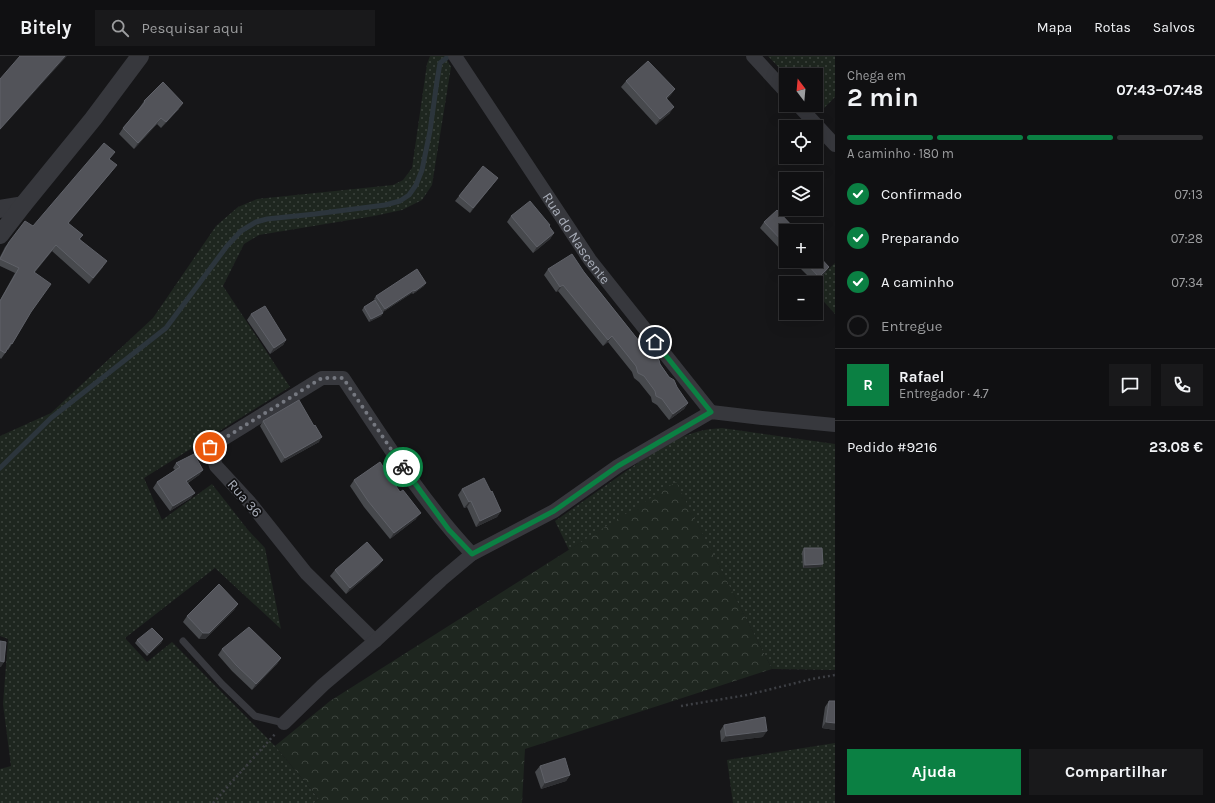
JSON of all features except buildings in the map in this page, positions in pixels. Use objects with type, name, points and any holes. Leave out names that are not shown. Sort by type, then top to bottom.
[{"type":"street","points":[[0,232],[93,119],[140,56]]},
{"type":"street","points":[[753,56],[779,84]]},
{"type":"street","name":"Rua do Nascente","points":[[458,61],[590,260],[711,412]]},
{"type":"street","points":[[804,112],[835,145]]},
{"type":"street","points":[[0,210],[23,205]]},
{"type":"street","name":"Rua 36","points":[[375,642],[306,573],[251,504],[216,466],[210,447],[322,378],[343,378],[420,491],[449,530],[472,554]]},
{"type":"street","points":[[284,723],[323,685],[375,642],[441,580],[472,554],[554,511],[618,466],[711,412],[835,425]]},
{"type":"lane","points":[[183,641],[222,684],[255,716],[284,723]]},
{"type":"path","points":[[681,706],[747,695],[835,675]]},
{"type":"path","points":[[213,803],[284,723]]},
{"type":"green space","points":[[430,56],[445,56],[451,67],[432,185],[422,200],[402,210],[259,235],[244,244],[223,286],[290,387],[144,478],[162,520],[212,484],[248,530],[265,548],[281,629],[215,568],[125,638],[147,662],[172,642],[275,746],[319,799],[314,803],[0,803],[0,769],[11,766],[3,704],[8,639],[0,636],[0,436],[51,413],[153,318],[216,226],[238,207],[257,199],[393,185],[403,180],[412,168],[427,64]]},
{"type":"green space","points":[[768,56],[835,56],[835,97],[823,109],[823,68],[779,68]]},
{"type":"green space","points":[[835,263],[835,314],[823,301],[823,276],[821,276]]},
{"type":"green space","points":[[722,428],[835,444],[835,670],[772,669],[676,483],[569,550],[555,521],[662,446],[691,434]]},
{"type":"green space","points":[[676,482],[772,669],[525,749],[522,803],[314,803],[319,799],[275,746],[330,701]]},
{"type":"green space","points":[[835,743],[835,803],[733,803],[727,760]]},
{"type":"waterway","points":[[0,468],[51,418],[166,328],[227,246],[241,231],[256,222],[267,219],[385,205],[400,201],[409,195],[416,185],[422,170],[430,131],[440,63],[449,56]]},
{"type":"way so far","points":[[210,447],[322,378],[343,378],[403,467]]},
{"type":"route","points":[[403,467],[449,530],[472,554],[554,511],[618,466],[711,412],[655,342]]}]
